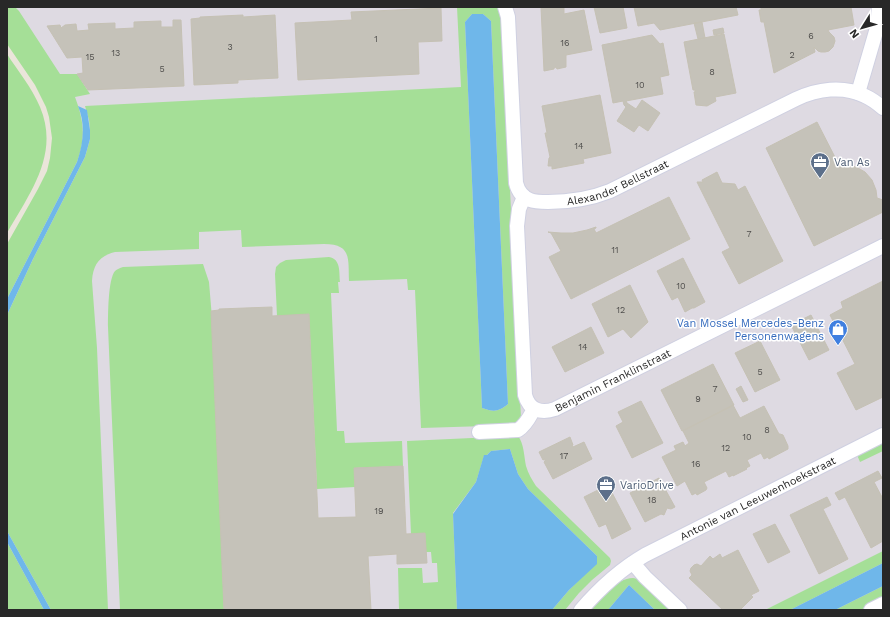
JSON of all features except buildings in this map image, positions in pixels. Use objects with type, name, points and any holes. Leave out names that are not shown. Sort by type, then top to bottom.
[{"type":"street","points":[[479,432],[518,430],[526,422],[534,409],[528,402],[525,390],[518,250],[518,221],[520,205],[524,197],[516,183],[508,17],[505,7]]},
{"type":"street","points":[[858,93],[877,28],[880,7]]},
{"type":"street","name":"Alexander Bellstraat","points":[[524,197],[535,201],[557,202],[585,198],[605,193],[621,187],[803,95],[819,90],[829,89],[858,93],[871,98],[883,108]]},
{"type":"street","name":"Benjamin Franklinstraat","points":[[534,409],[545,412],[555,410],[883,246]]},
{"type":"street","name":"Antonie van Leeuwenhoekstraat","points":[[581,610],[609,582],[633,563],[652,551],[883,435]]},
{"type":"street","points":[[633,563],[650,582],[680,610]]},
{"type":"street","points":[[871,610],[883,604]]},
{"type":"shaded area","points":[[7,7],[883,7],[883,610],[99,610],[70,281],[117,205]]},
{"type":"green space","points":[[7,7],[15,7],[19,11],[60,74],[77,74],[90,94],[75,97],[83,130],[82,145],[77,162],[7,299],[7,244],[47,171],[52,138],[46,107],[35,85],[7,44]]},
{"type":"green space","points":[[457,7],[497,7],[500,12],[502,23],[521,418],[516,425],[421,428],[415,290],[408,290],[407,279],[349,281],[347,254],[340,247],[324,244],[242,247],[241,230],[199,232],[199,249],[115,252],[109,254],[101,259],[95,266],[92,281],[97,348],[108,610],[51,610],[7,531],[7,315],[33,259],[85,157],[90,139],[90,130],[85,106],[461,87]],"holes":[[[472,14],[483,14],[491,21],[508,404],[499,410],[493,411],[482,408],[465,22]]]},
{"type":"green space","points":[[7,54],[37,100],[45,124],[47,141],[40,173],[25,203],[7,233]]},
{"type":"green space","points":[[329,257],[336,260],[340,282],[338,282],[339,293],[331,293],[337,431],[344,431],[345,443],[402,441],[403,466],[354,468],[355,487],[317,489],[309,315],[277,316],[275,274],[276,267],[286,260]]},
{"type":"green space","points":[[203,264],[209,282],[212,318],[224,610],[120,610],[108,327],[111,282],[115,271],[123,267]]},
{"type":"green space","points":[[518,436],[523,446],[527,469],[536,486],[610,558],[610,565],[579,593],[565,610],[552,610],[581,578],[597,556],[528,489],[518,474],[510,449],[491,451],[484,456],[476,482],[453,513],[457,610],[399,610],[398,568],[422,568],[423,583],[438,582],[437,563],[432,563],[431,552],[426,552],[425,533],[411,534],[407,441]]},
{"type":"green space","points":[[883,442],[883,451],[860,462],[857,455]]},
{"type":"green space","points":[[7,542],[44,610],[8,610]]},
{"type":"green space","points":[[883,551],[883,563],[790,610],[765,610]]},
{"type":"green space","points":[[633,578],[638,579],[672,610],[655,610],[629,585],[608,610],[590,610],[615,585],[621,581]]},
{"type":"green space","points":[[883,586],[883,599],[861,610],[835,610]]},
{"type":"water","points":[[472,14],[483,14],[491,21],[508,404],[501,409],[496,410],[482,408],[465,22]]},
{"type":"water","points":[[78,106],[87,110],[90,130],[90,139],[85,157],[33,259],[7,315],[7,299],[77,162],[83,134],[82,120]]},
{"type":"water","points":[[510,449],[518,474],[528,489],[597,556],[597,564],[569,590],[552,610],[457,610],[453,514],[476,482],[484,455],[487,455],[491,451]]},
{"type":"water","points":[[7,531],[51,610],[44,610],[7,542]]},
{"type":"water","points":[[883,563],[883,586],[835,610],[790,610]]},
{"type":"water","points":[[629,585],[655,610],[608,610]]},
{"type":"place","name":"Van As","points":[[820,179]]},
{"type":"place","name":"Van Mossel Mercedes-Benz Personenwagens","points":[[838,346]]},
{"type":"place","name":"VarioDrive","points":[[606,502]]}]
